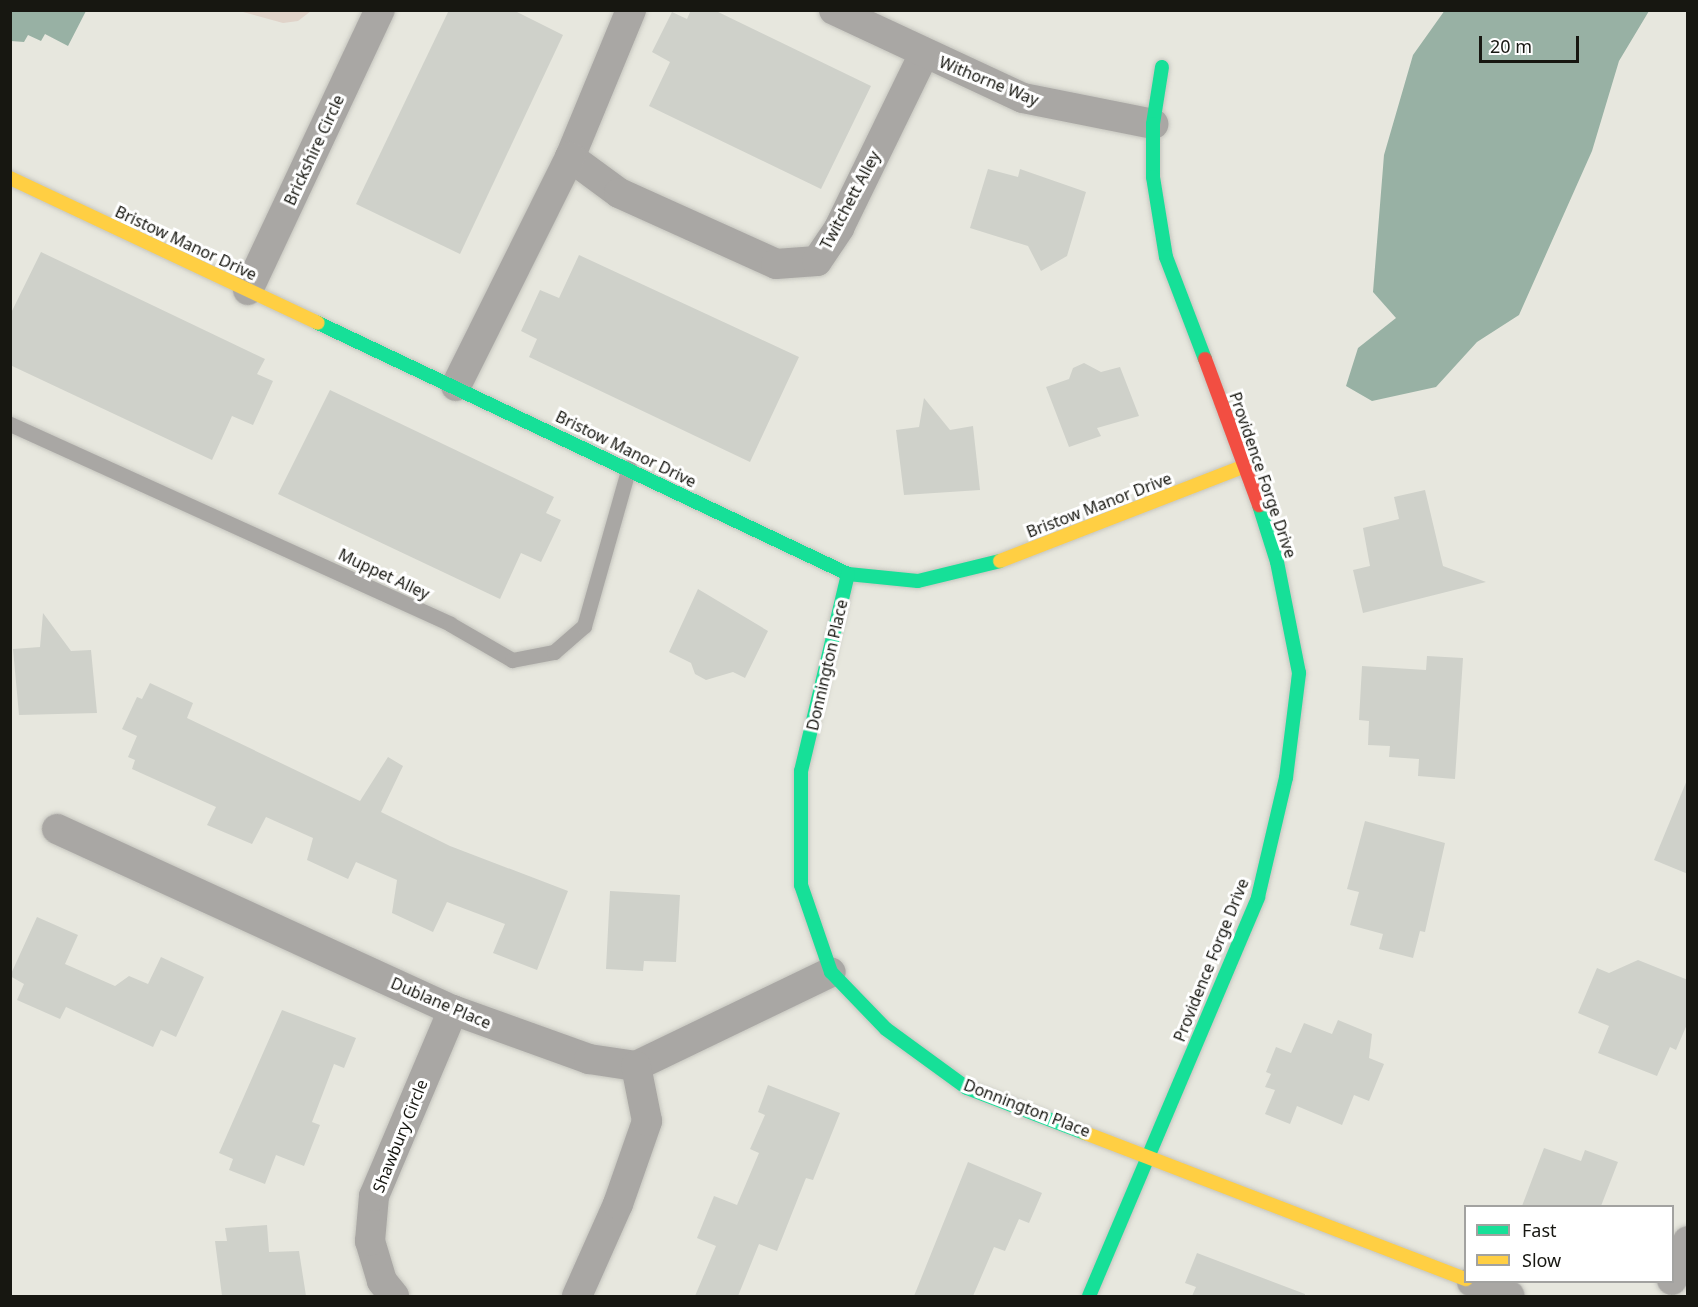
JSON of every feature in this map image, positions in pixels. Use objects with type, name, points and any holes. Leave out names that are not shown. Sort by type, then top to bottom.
[{"type":"street","name":"Brickshire Circle","points":[[248,290],[380,10]]},
{"type":"street","points":[[456,386],[570,157],[632,10]]},
{"type":"street","name":"Withorne Way","points":[[834,10],[924,54],[1023,98],[1153,124]]},
{"type":"street","name":"Twitchett Alley","points":[[570,157],[619,193],[776,264],[817,261],[839,228],[924,54]]},
{"type":"street","name":"Providence Forge Drive","points":[[1089,1296],[1257,897],[1286,778],[1299,673],[1277,562],[1245,466],[1166,257],[1153,177],[1153,124],[1162,67]]},
{"type":"street","name":"Bristow Manor Drive","points":[[11,179],[628,467],[848,574],[918,580],[990,565],[1245,466]]},
{"type":"street","name":"Donnington Place","points":[[848,574],[801,771],[801,885],[831,972],[886,1029],[967,1088],[1147,1154],[1464,1278]]},
{"type":"street","name":"Dublane Place","points":[[57,829],[453,1010],[589,1059],[636,1066]]},
{"type":"street","points":[[577,1296],[618,1204],[647,1121],[636,1066],[831,972]]},
{"type":"street","name":"Shawbury Circle","points":[[394,1296],[382,1281],[370,1241],[374,1196],[453,1010]]},
{"type":"street","points":[[1674,1276],[1688,1241]]},
{"type":"street","points":[[1477,1283],[1510,1296]]},
{"type":"lane","name":"Muppet Alley","points":[[10,424],[450,624],[512,660],[554,652],[584,626],[628,467]]},
{"type":"shaded area","points":[[1445,10],[1649,11],[1619,61],[1592,151],[1519,315],[1477,342],[1436,387],[1372,401],[1346,386],[1358,348],[1396,318],[1373,292],[1384,155],[1413,55]]},
{"type":"shaded area","points":[[10,11],[86,11],[68,46],[45,34],[41,41],[28,35],[24,42],[11,41]]},
{"type":"shaded area","points":[[311,11],[298,21],[283,23],[243,12]]},
{"type":"building","points":[[449,10],[513,10],[563,35],[460,254],[356,204]]},
{"type":"building","points":[[691,10],[714,10],[871,86],[821,189],[649,106],[670,62],[652,52],[672,12],[687,19]]},
{"type":"building","points":[[988,169],[1018,177],[1020,169],[1086,192],[1067,256],[1041,271],[1028,246],[970,228]]},
{"type":"building","points":[[41,252],[265,359],[257,374],[273,381],[253,425],[232,416],[212,460],[10,365],[10,315]]},
{"type":"building","points":[[579,255],[799,357],[750,462],[529,357],[537,339],[521,331],[540,290],[559,298]]},
{"type":"building","points":[[1084,363],[1101,372],[1120,367],[1139,416],[1097,428],[1101,436],[1069,447],[1046,387],[1069,379],[1073,368]]},
{"type":"building","points":[[330,390],[554,497],[546,513],[561,520],[541,562],[521,553],[500,599],[278,494]]},
{"type":"building","points":[[924,398],[950,430],[973,426],[980,490],[904,495],[896,430],[919,427]]},
{"type":"building","points":[[1425,490],[1443,566],[1486,582],[1363,613],[1353,570],[1370,566],[1363,528],[1399,519],[1394,497]]},
{"type":"building","points":[[698,589],[768,631],[745,678],[733,672],[706,680],[695,674],[691,663],[669,652]]},
{"type":"building","points":[[43,613],[71,651],[91,650],[97,713],[19,715],[13,649],[40,647]]},
{"type":"building","points":[[1427,656],[1463,658],[1455,779],[1418,776],[1419,759],[1389,757],[1390,746],[1368,745],[1369,721],[1359,720],[1362,666],[1426,670]]},
{"type":"building","points":[[150,683],[193,703],[187,718],[360,801],[388,757],[403,766],[381,812],[450,846],[568,891],[537,970],[493,953],[505,924],[447,902],[433,932],[392,913],[397,880],[356,862],[348,879],[307,860],[313,838],[266,817],[252,844],[207,825],[216,807],[132,769],[135,760],[128,757],[137,736],[122,729],[137,697],[142,699]]},
{"type":"building","points":[[1688,780],[1688,874],[1654,860]]},
{"type":"building","points":[[1365,821],[1445,843],[1425,932],[1420,931],[1413,958],[1379,949],[1383,934],[1350,925],[1359,892],[1347,889]]},
{"type":"building","points":[[610,891],[680,895],[676,962],[644,961],[643,971],[606,969]]},
{"type":"building","points":[[37,917],[78,935],[65,964],[115,986],[129,976],[148,984],[161,957],[204,977],[176,1037],[161,1030],[153,1047],[66,1007],[60,1019],[17,1000],[24,984],[10,976]]},
{"type":"building","points":[[1638,960],[1688,980],[1688,1022],[1676,1050],[1670,1047],[1657,1076],[1598,1053],[1609,1026],[1578,1013],[1597,968],[1609,973]]},
{"type":"building","points":[[282,1010],[356,1038],[344,1068],[334,1064],[312,1122],[320,1125],[304,1166],[276,1155],[265,1184],[229,1170],[233,1159],[219,1153]]},
{"type":"building","points":[[1338,1020],[1372,1034],[1369,1058],[1384,1064],[1369,1101],[1354,1095],[1342,1125],[1297,1106],[1290,1124],[1265,1114],[1275,1090],[1265,1087],[1271,1074],[1266,1072],[1276,1047],[1291,1053],[1304,1023],[1332,1034]]},
{"type":"building","points":[[768,1085],[840,1113],[813,1180],[806,1178],[777,1251],[759,1244],[738,1296],[695,1296],[716,1246],[697,1238],[714,1196],[737,1205],[759,1153],[750,1149],[765,1115],[758,1112]]},
{"type":"building","points":[[1544,1148],[1581,1161],[1585,1150],[1618,1162],[1601,1205],[1522,1205]]},
{"type":"building","points":[[968,1162],[1042,1193],[1029,1223],[1019,1219],[1005,1251],[994,1247],[973,1296],[914,1296]]},
{"type":"building","points":[[267,1225],[269,1252],[299,1251],[306,1296],[222,1296],[215,1241],[227,1241],[225,1228]]},
{"type":"building","points":[[1197,1253],[1305,1294],[1305,1296],[1192,1296],[1196,1287],[1185,1283]]},
{"type":"traffic: fast","points":[[1162,67],[1153,124],[1153,177],[1166,257],[1205,359]]},
{"type":"traffic: fast","points":[[318,323],[848,574],[918,581],[1000,561]]},
{"type":"traffic: fast","points":[[1089,1296],[1258,897],[1286,778],[1299,673],[1277,562],[1259,505]]},
{"type":"traffic: fast","points":[[848,574],[801,771],[801,885],[831,972],[886,1029],[967,1088],[1085,1133]]},
{"type":"traffic: slow","points":[[10,178],[318,323]]},
{"type":"traffic: slow","points":[[1000,561],[1245,466]]},
{"type":"traffic: slow","points":[[1085,1133],[1464,1278]]},
{"type":"traffic: jam","points":[[1205,359],[1259,505]]}]
